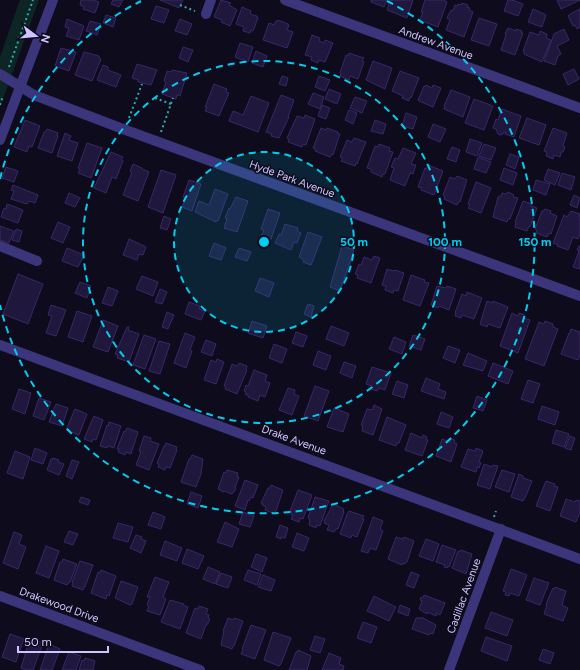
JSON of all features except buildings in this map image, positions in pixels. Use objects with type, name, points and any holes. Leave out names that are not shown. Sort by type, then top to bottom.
[{"type":"street","points":[[0,140],[53,0]]},
{"type":"street","points":[[206,14],[211,0]]},
{"type":"street","name":"Andrew Avenue","points":[[285,0],[580,108]]},
{"type":"street","name":"Hyde Park Avenue","points":[[3,76],[34,95],[157,142],[580,296]]},
{"type":"street","points":[[0,246],[37,260]]},
{"type":"street","name":"Drake Avenue","points":[[0,345],[580,559]]},
{"type":"street","name":"Cadillac Avenue","points":[[449,670],[501,529]]},
{"type":"street","name":"Drakewood Drive","points":[[0,596],[200,670]]},
{"type":"path","points":[[3,76],[33,0]]},
{"type":"path","points":[[180,5],[195,11]]},
{"type":"path","points":[[129,118],[142,84]]},
{"type":"path","points":[[0,105],[3,96]]},
{"type":"path","points":[[155,98],[171,104]]},
{"type":"path","points":[[157,142],[173,98]]},
{"type":"green space","points":[[20,0],[39,0],[0,107],[0,57]]}]
